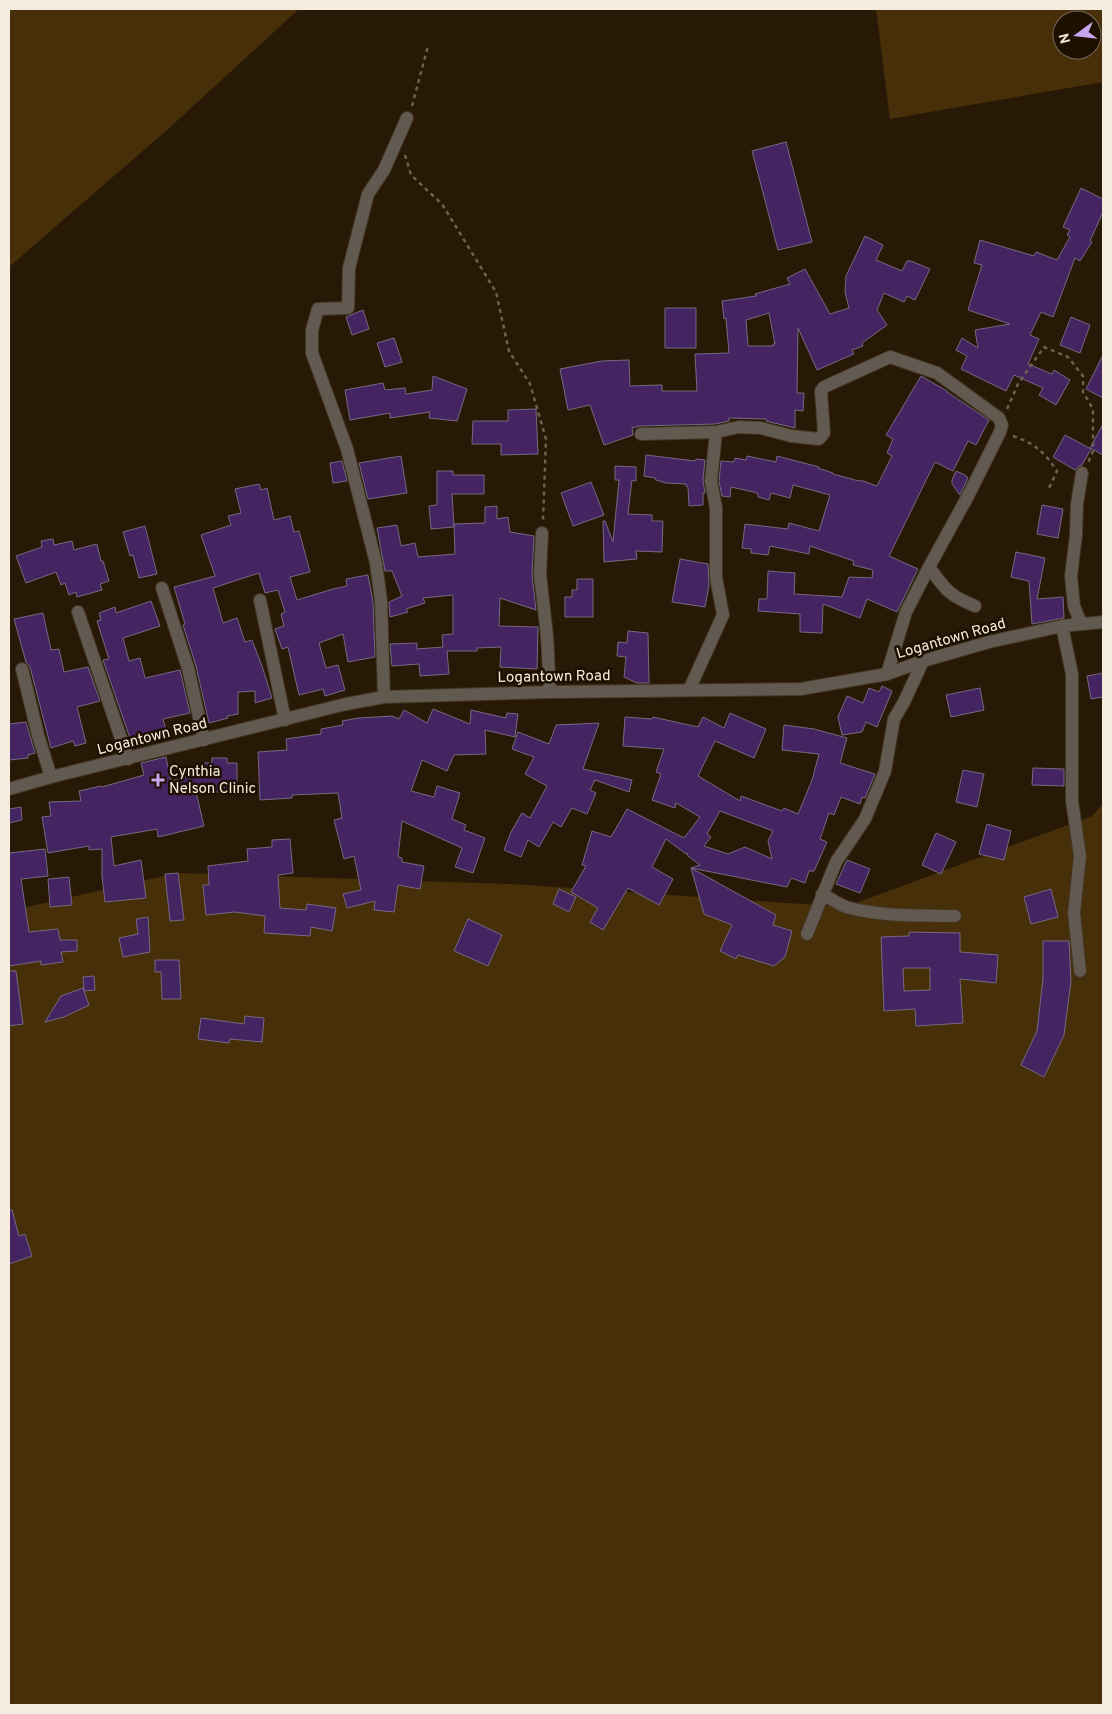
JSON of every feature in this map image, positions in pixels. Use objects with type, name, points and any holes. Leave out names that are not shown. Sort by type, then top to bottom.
[{"type":"street","points":[[384,697],[381,601],[376,563],[347,449],[312,353],[312,330],[318,309],[348,308],[349,268],[368,194],[384,170],[409,114]]},
{"type":"street","points":[[641,434],[716,432],[739,426],[761,428],[791,436],[819,439],[824,433],[821,391],[890,357],[937,373],[999,418],[1001,427],[968,496],[906,612],[887,674]]},
{"type":"street","points":[[689,690],[723,615],[716,576],[716,508],[711,481],[716,432]]},
{"type":"street","points":[[1081,624],[1074,606],[1071,576],[1076,535],[1077,504],[1082,473]]},
{"type":"street","points":[[542,532],[540,574],[547,636],[550,692]]},
{"type":"street","points":[[929,567],[946,591],[975,606]]},
{"type":"street","points":[[162,588],[188,668],[204,740]]},
{"type":"street","points":[[260,600],[285,720]]},
{"type":"street","points":[[78,612],[128,759]]},
{"type":"street","name":"Logantown Road","points":[[9,789],[51,776],[384,697],[550,692],[801,689],[887,674],[923,661],[988,642],[1062,626],[1103,622]]},
{"type":"street","points":[[1062,626],[1072,674],[1072,801],[1080,856],[1074,913],[1080,971]]},
{"type":"street","points":[[807,934],[836,862],[866,819],[885,771],[894,719],[923,661]]},
{"type":"street","points":[[22,669],[38,735],[51,776]]},
{"type":"street","points":[[822,894],[845,906],[866,910],[892,914],[955,916]]},
{"type":"path","points":[[409,114],[428,46]]},
{"type":"path","points":[[404,153],[411,175],[442,204],[496,292],[509,351],[530,384],[546,439],[542,532]]},
{"type":"path","points":[[1049,488],[1057,471],[1047,456],[1029,442],[1001,427],[1018,384],[1044,347],[1068,357],[1083,376],[1083,392],[1093,410],[1093,451],[1082,473]]},
{"type":"shaded area","points":[[9,9],[299,9],[167,130],[9,267]]},
{"type":"shaded area","points":[[876,9],[1103,9],[1103,82],[890,119]]},
{"type":"shaded area","points":[[1103,804],[1103,1705],[9,1705],[9,911],[178,873],[512,884],[845,907],[1092,816]]},
{"type":"building","points":[[786,142],[812,242],[778,250],[752,151]]},
{"type":"building","points":[[1081,188],[1103,199],[1103,212],[1090,241],[1092,242],[1080,261],[1075,258],[1053,317],[1041,312],[1030,335],[1039,339],[1028,364],[1052,374],[1054,370],[1070,380],[1056,405],[1039,395],[1043,388],[1014,375],[1006,391],[961,369],[967,356],[956,350],[962,338],[978,348],[975,330],[1010,324],[968,310],[982,265],[974,263],[980,240],[1034,256],[1036,252],[1057,260],[1070,237],[1067,235],[1070,230],[1063,227]]},
{"type":"building","points":[[865,236],[883,245],[876,260],[902,271],[907,261],[930,269],[915,300],[907,296],[904,302],[884,293],[877,310],[887,325],[862,343],[863,346],[852,350],[854,354],[817,370],[798,328],[797,393],[804,393],[803,411],[795,410],[795,428],[766,421],[766,419],[729,418],[729,421],[715,424],[640,426],[632,428],[633,435],[604,445],[590,405],[568,410],[560,369],[602,361],[629,360],[630,386],[662,385],[662,391],[697,391],[695,354],[729,353],[726,318],[724,319],[722,301],[756,296],[755,294],[790,284],[787,278],[805,269],[830,314],[849,308],[845,292],[846,276]],"holes":[[[769,313],[775,344],[773,346],[748,346],[746,320]]]},
{"type":"building","points":[[665,308],[696,308],[696,348],[665,348]]},
{"type":"building","points":[[363,310],[369,329],[352,335],[346,317]]},
{"type":"building","points":[[1071,317],[1090,325],[1080,353],[1060,345]]},
{"type":"building","points":[[394,338],[402,362],[385,367],[377,343]]},
{"type":"building","points":[[1103,355],[1103,398],[1086,389]]},
{"type":"building","points":[[433,376],[467,389],[457,421],[429,418],[430,412],[390,418],[390,413],[350,420],[345,390],[383,383],[385,390],[405,388],[406,394],[432,390]]},
{"type":"building","points":[[921,376],[947,391],[989,420],[976,445],[968,441],[953,471],[935,462],[889,556],[918,569],[897,612],[867,599],[860,618],[823,604],[822,633],[800,632],[800,614],[758,611],[759,599],[767,599],[768,571],[795,573],[794,594],[842,597],[849,577],[872,578],[873,570],[853,565],[854,561],[810,546],[809,554],[770,546],[768,555],[751,553],[751,549],[742,548],[745,524],[788,529],[789,523],[819,531],[830,495],[793,485],[790,498],[771,493],[769,500],[758,497],[758,494],[754,492],[731,487],[730,497],[722,496],[719,481],[721,461],[734,462],[735,458],[746,460],[747,456],[776,462],[777,456],[819,467],[833,474],[877,486],[892,456],[887,453],[893,439],[886,435]]},
{"type":"building","points":[[536,409],[538,454],[501,455],[501,444],[472,444],[473,421],[508,421],[508,410]]},
{"type":"building","points":[[1103,424],[1103,455],[1090,448]]},
{"type":"building","points":[[1065,435],[1091,449],[1082,465],[1075,470],[1053,457]]},
{"type":"building","points":[[646,455],[695,461],[696,459],[705,460],[703,505],[689,506],[688,487],[686,484],[666,483],[644,476]]},
{"type":"building","points":[[401,456],[407,493],[368,499],[359,463]]},
{"type":"building","points":[[342,461],[347,481],[333,483],[330,463]]},
{"type":"building","points":[[615,466],[636,467],[636,481],[632,480],[628,514],[652,515],[652,521],[663,521],[662,552],[636,551],[637,559],[604,562],[603,521],[605,521],[613,542],[619,480],[615,480]]},
{"type":"building","points":[[437,471],[453,471],[453,475],[484,475],[484,494],[452,494],[454,527],[431,529],[429,506],[437,505]]},
{"type":"building","points":[[956,471],[968,478],[960,495],[952,484]]},
{"type":"building","points":[[591,482],[604,515],[573,526],[561,493]]},
{"type":"building","points":[[259,484],[261,490],[267,488],[274,520],[290,516],[294,532],[299,531],[310,572],[290,577],[297,600],[347,586],[346,579],[368,575],[373,602],[375,657],[348,662],[343,634],[319,643],[326,668],[338,665],[345,690],[325,696],[323,689],[299,695],[288,647],[282,649],[275,629],[284,626],[281,614],[285,612],[278,590],[265,593],[259,573],[213,588],[223,623],[237,618],[245,642],[252,640],[272,698],[255,703],[255,691],[238,692],[238,714],[209,723],[196,666],[183,625],[185,624],[174,587],[215,576],[201,535],[231,525],[228,516],[241,513],[235,489]]},
{"type":"building","points":[[1042,505],[1063,509],[1058,538],[1037,534]]},
{"type":"building","points":[[497,506],[497,519],[508,517],[510,532],[534,536],[532,575],[536,610],[500,598],[499,626],[538,627],[537,669],[500,667],[501,647],[477,648],[477,651],[447,651],[449,674],[420,676],[419,664],[392,666],[390,644],[417,643],[417,649],[443,647],[442,635],[453,634],[453,595],[423,598],[425,603],[406,609],[408,612],[390,617],[389,602],[402,596],[392,571],[385,571],[377,528],[397,525],[401,546],[415,543],[418,557],[455,554],[454,524],[485,523],[485,507]]},
{"type":"building","points":[[145,526],[157,574],[139,578],[133,555],[130,556],[123,532]]},
{"type":"building","points":[[53,539],[54,545],[72,541],[74,550],[97,544],[109,581],[100,584],[102,590],[77,597],[76,592],[69,595],[65,583],[61,585],[56,572],[26,583],[16,556],[42,547],[41,541]]},
{"type":"building","points":[[1016,552],[1045,558],[1037,599],[1063,597],[1064,618],[1032,624],[1029,581],[1011,577]]},
{"type":"building","points":[[680,559],[708,564],[709,585],[705,607],[672,602]]},
{"type":"building","points":[[577,579],[593,579],[593,617],[565,617],[565,597],[572,597],[572,590],[577,590]]},
{"type":"building","points":[[151,601],[160,626],[123,638],[129,661],[140,658],[145,678],[180,670],[190,713],[163,719],[168,737],[154,741],[152,732],[130,738],[103,660],[109,659],[97,621],[101,620],[99,613],[115,607],[116,613]]},
{"type":"building","points":[[43,613],[51,650],[59,649],[64,672],[88,667],[100,701],[77,707],[86,743],[75,746],[73,741],[51,748],[30,667],[26,662],[14,619]]},
{"type":"building","points":[[628,631],[648,633],[649,683],[637,683],[624,677],[626,657],[617,656],[618,642],[627,643]]},
{"type":"building","points":[[1103,673],[1103,697],[1091,699],[1087,676]]},
{"type":"building","points":[[882,686],[892,691],[877,727],[866,722],[862,732],[842,735],[838,717],[847,696],[863,703],[869,688],[879,692]]},
{"type":"building","points":[[980,688],[984,710],[951,717],[946,695]]},
{"type":"building","points":[[433,709],[470,724],[471,710],[506,718],[507,713],[518,714],[515,737],[485,730],[486,754],[454,755],[447,771],[422,760],[411,791],[434,797],[437,786],[460,793],[452,819],[466,825],[464,830],[485,838],[473,873],[455,867],[462,848],[402,821],[398,857],[402,858],[402,862],[424,866],[420,889],[398,885],[394,912],[374,910],[375,901],[347,908],[343,894],[361,890],[354,856],[344,859],[334,820],[342,818],[338,793],[292,795],[292,798],[260,800],[258,752],[287,750],[286,739],[321,734],[321,729],[343,725],[342,721],[392,716],[399,719],[404,710],[427,723]]},
{"type":"building","points":[[730,713],[766,729],[754,758],[715,741],[698,776],[740,801],[741,796],[782,811],[784,808],[798,814],[812,780],[819,754],[782,750],[784,725],[814,729],[847,738],[840,763],[875,774],[865,798],[862,797],[860,804],[841,797],[834,815],[829,813],[820,839],[827,842],[814,871],[809,871],[805,883],[791,878],[787,887],[691,868],[700,865],[688,856],[687,853],[666,839],[652,867],[673,879],[659,905],[628,888],[603,930],[590,922],[598,908],[571,892],[586,866],[582,865],[592,831],[611,837],[627,809],[684,838],[700,817],[676,803],[675,808],[652,800],[661,774],[656,772],[664,749],[623,746],[625,717],[652,719],[653,717],[698,727],[703,717],[724,728]],"holes":[[[720,811],[773,831],[768,841],[772,859],[745,847],[728,854],[704,846],[711,837],[707,834]]]},
{"type":"building","points":[[26,722],[35,753],[28,755],[28,758],[9,760],[9,724]]},
{"type":"building","points":[[599,723],[583,769],[632,780],[629,792],[595,780],[590,790],[596,793],[587,814],[572,808],[561,827],[553,822],[539,847],[528,840],[521,857],[504,850],[511,832],[522,813],[530,818],[547,786],[525,774],[534,757],[512,749],[518,732],[549,744],[556,725]]},
{"type":"building","points":[[166,757],[171,781],[204,773],[204,763],[212,763],[212,758],[227,758],[227,763],[237,763],[237,792],[196,792],[204,826],[158,837],[157,829],[111,837],[114,866],[141,860],[146,898],[105,902],[102,876],[102,849],[89,850],[89,846],[48,853],[42,817],[51,816],[49,802],[81,801],[79,791],[102,787],[144,775],[141,763]]},
{"type":"building","points":[[1033,768],[1064,769],[1064,786],[1032,785]]},
{"type":"building","points":[[963,770],[984,774],[977,807],[956,802]]},
{"type":"building","points":[[21,807],[22,820],[9,823],[9,809]]},
{"type":"building","points":[[987,824],[1011,831],[1004,860],[979,854]]},
{"type":"building","points":[[936,833],[956,842],[941,874],[922,865]]},
{"type":"building","points":[[290,839],[293,873],[278,875],[280,908],[306,910],[307,904],[336,908],[332,931],[311,927],[310,936],[264,933],[265,916],[235,912],[206,915],[203,885],[209,885],[208,866],[248,861],[247,849],[272,847],[272,840]]},
{"type":"building","points":[[45,849],[48,876],[21,879],[29,932],[58,929],[60,940],[77,940],[77,951],[61,952],[63,962],[41,965],[41,961],[9,966],[9,853]]},
{"type":"building","points":[[847,860],[870,869],[860,893],[836,884]]},
{"type":"building","points":[[691,868],[776,915],[773,925],[792,931],[785,957],[774,966],[738,955],[736,959],[720,951],[732,925],[704,914]]},
{"type":"building","points":[[178,873],[184,920],[170,921],[165,874]]},
{"type":"building","points":[[69,877],[72,905],[50,907],[48,879]]},
{"type":"building","points":[[559,889],[576,897],[569,912],[553,904]]},
{"type":"building","points":[[1051,889],[1058,917],[1031,924],[1024,897]]},
{"type":"building","points":[[148,917],[150,952],[123,957],[119,938],[138,934],[136,919]]},
{"type":"building","points":[[468,919],[502,935],[488,966],[454,951]]},
{"type":"building","points":[[909,932],[960,933],[960,952],[998,955],[996,983],[960,979],[963,1023],[916,1026],[915,1009],[884,1011],[881,937],[909,936]],"holes":[[[903,968],[930,968],[930,990],[904,991]]]},
{"type":"building","points":[[1043,941],[1069,941],[1071,981],[1064,1035],[1044,1077],[1021,1065],[1037,1031],[1043,979]]},
{"type":"building","points":[[155,960],[179,960],[181,999],[162,999],[161,972],[155,972]]},
{"type":"building","points":[[9,971],[16,971],[23,1024],[9,1026]]},
{"type":"building","points":[[94,976],[95,990],[84,991],[83,977]]},
{"type":"building","points":[[83,988],[89,1005],[64,1017],[45,1022],[61,996]]},
{"type":"building","points":[[245,1016],[264,1018],[262,1042],[230,1039],[229,1043],[198,1039],[201,1018],[244,1024]]},
{"type":"building","points":[[9,1210],[12,1210],[19,1236],[25,1234],[32,1256],[9,1264]]},
{"type":"place","name":"Cynthia Nelson Clinic","points":[[158,780]]}]
